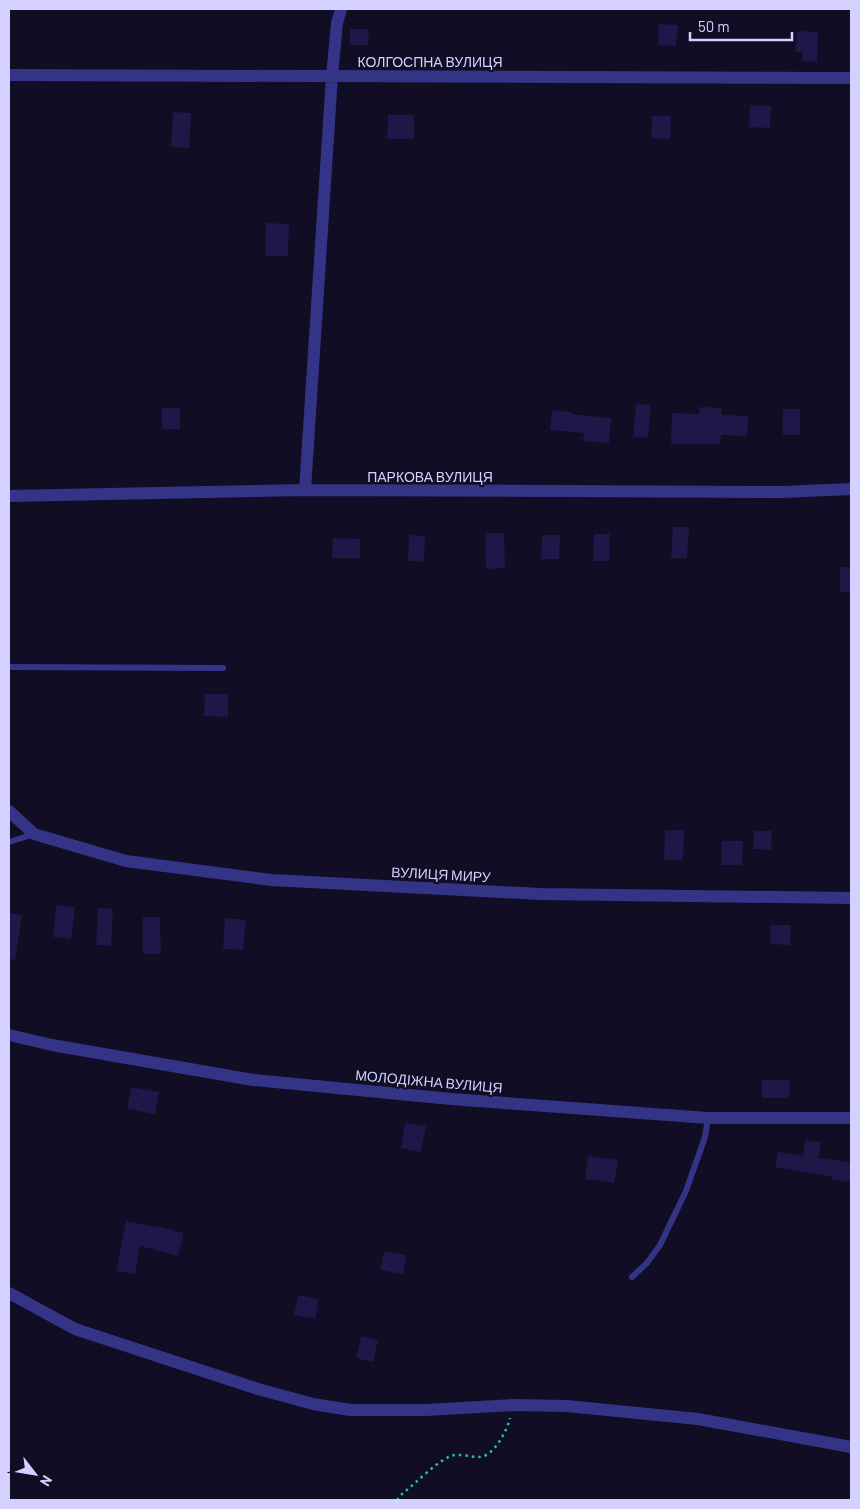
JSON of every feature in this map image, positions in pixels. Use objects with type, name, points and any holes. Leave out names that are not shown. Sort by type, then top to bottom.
[{"type":"street","points":[[305,490],[332,76],[337,23],[341,9]]},
{"type":"street","name":"КОЛГОСПНА ВУЛИЦЯ","points":[[9,75],[851,78]]},
{"type":"street","name":"ПАРКОВА ВУЛИЦЯ","points":[[9,496],[305,490],[783,492],[851,489]]},
{"type":"street","points":[[9,811],[34,834]]},
{"type":"street","name":"ВУЛИЦЯ МИРУ","points":[[34,834],[126,861],[271,880],[540,894],[851,898]]},
{"type":"street","name":"МОЛОДІЖНА ВУЛИЦЯ","points":[[9,1035],[52,1045],[253,1080],[451,1099],[708,1118],[851,1118]]},
{"type":"street","points":[[9,1293],[75,1330],[258,1389],[313,1404],[350,1410],[426,1410],[514,1405],[567,1406],[698,1419],[851,1447]]},
{"type":"lane","points":[[9,667],[223,668]]},
{"type":"lane","points":[[9,842],[34,834]]},
{"type":"lane","points":[[632,1277],[647,1263],[660,1246],[686,1191],[705,1137],[708,1118]]},
{"type":"path","points":[[397,1500],[442,1460],[453,1455],[481,1458],[493,1451],[508,1427],[514,1405]]},
{"type":"building","points":[[659,24],[678,25],[676,46],[658,45]]},
{"type":"building","points":[[350,29],[369,29],[368,45],[350,45]]},
{"type":"building","points":[[797,31],[818,32],[817,62],[802,61],[803,52],[796,52]]},
{"type":"building","points":[[750,105],[771,106],[770,128],[749,127]]},
{"type":"building","points":[[173,112],[191,113],[189,148],[171,147]]},
{"type":"building","points":[[388,115],[414,115],[414,139],[387,139]]},
{"type":"building","points":[[652,116],[671,116],[670,139],[651,138]]},
{"type":"building","points":[[266,223],[289,224],[288,256],[265,256]]},
{"type":"building","points":[[636,404],[651,405],[648,438],[633,437]]},
{"type":"building","points":[[700,407],[722,408],[721,415],[748,416],[747,436],[721,435],[720,444],[671,444],[672,413],[699,414]]},
{"type":"building","points":[[162,408],[180,408],[180,429],[162,429]]},
{"type":"building","points":[[783,409],[800,409],[800,435],[783,435]]},
{"type":"building","points":[[552,410],[611,418],[609,443],[583,441],[584,433],[550,430]]},
{"type":"building","points":[[673,527],[689,527],[687,558],[671,558]]},
{"type":"building","points":[[485,533],[504,533],[505,568],[486,569]]},
{"type":"building","points":[[594,534],[610,534],[609,561],[593,561]]},
{"type":"building","points":[[409,535],[425,536],[424,562],[408,561]]},
{"type":"building","points":[[542,535],[560,535],[559,559],[541,559]]},
{"type":"building","points":[[333,538],[360,539],[360,558],[332,558]]},
{"type":"building","points":[[840,567],[851,567],[851,592],[840,592]]},
{"type":"building","points":[[205,694],[228,694],[228,717],[204,716]]},
{"type":"building","points":[[665,830],[684,830],[683,860],[664,860]]},
{"type":"building","points":[[754,831],[772,831],[771,850],[753,849]]},
{"type":"building","points":[[722,841],[743,841],[742,865],[721,865]]},
{"type":"building","points":[[56,905],[75,907],[71,939],[53,937]]},
{"type":"building","points":[[98,908],[113,909],[111,946],[96,945]]},
{"type":"building","points":[[9,913],[22,915],[15,960],[9,959]]},
{"type":"building","points":[[143,917],[160,917],[161,954],[143,954]]},
{"type":"building","points":[[225,918],[246,920],[243,950],[223,949]]},
{"type":"building","points":[[771,925],[791,925],[790,945],[770,944]]},
{"type":"building","points":[[762,1080],[790,1080],[789,1098],[762,1098]]},
{"type":"building","points":[[131,1087],[159,1092],[155,1114],[127,1109]]},
{"type":"building","points":[[405,1123],[426,1126],[421,1152],[401,1148]]},
{"type":"building","points":[[805,1140],[821,1142],[818,1158],[851,1162],[851,1182],[832,1180],[832,1177],[775,1167],[778,1152],[803,1156]]},
{"type":"building","points":[[588,1156],[618,1160],[614,1183],[585,1179]]},
{"type":"building","points":[[126,1221],[158,1226],[184,1233],[178,1256],[140,1246],[135,1274],[116,1271]]},
{"type":"building","points":[[384,1251],[406,1255],[403,1274],[380,1270]]},
{"type":"building","points":[[298,1295],[319,1299],[315,1319],[294,1315]]},
{"type":"building","points":[[361,1336],[378,1340],[373,1362],[356,1358]]}]
